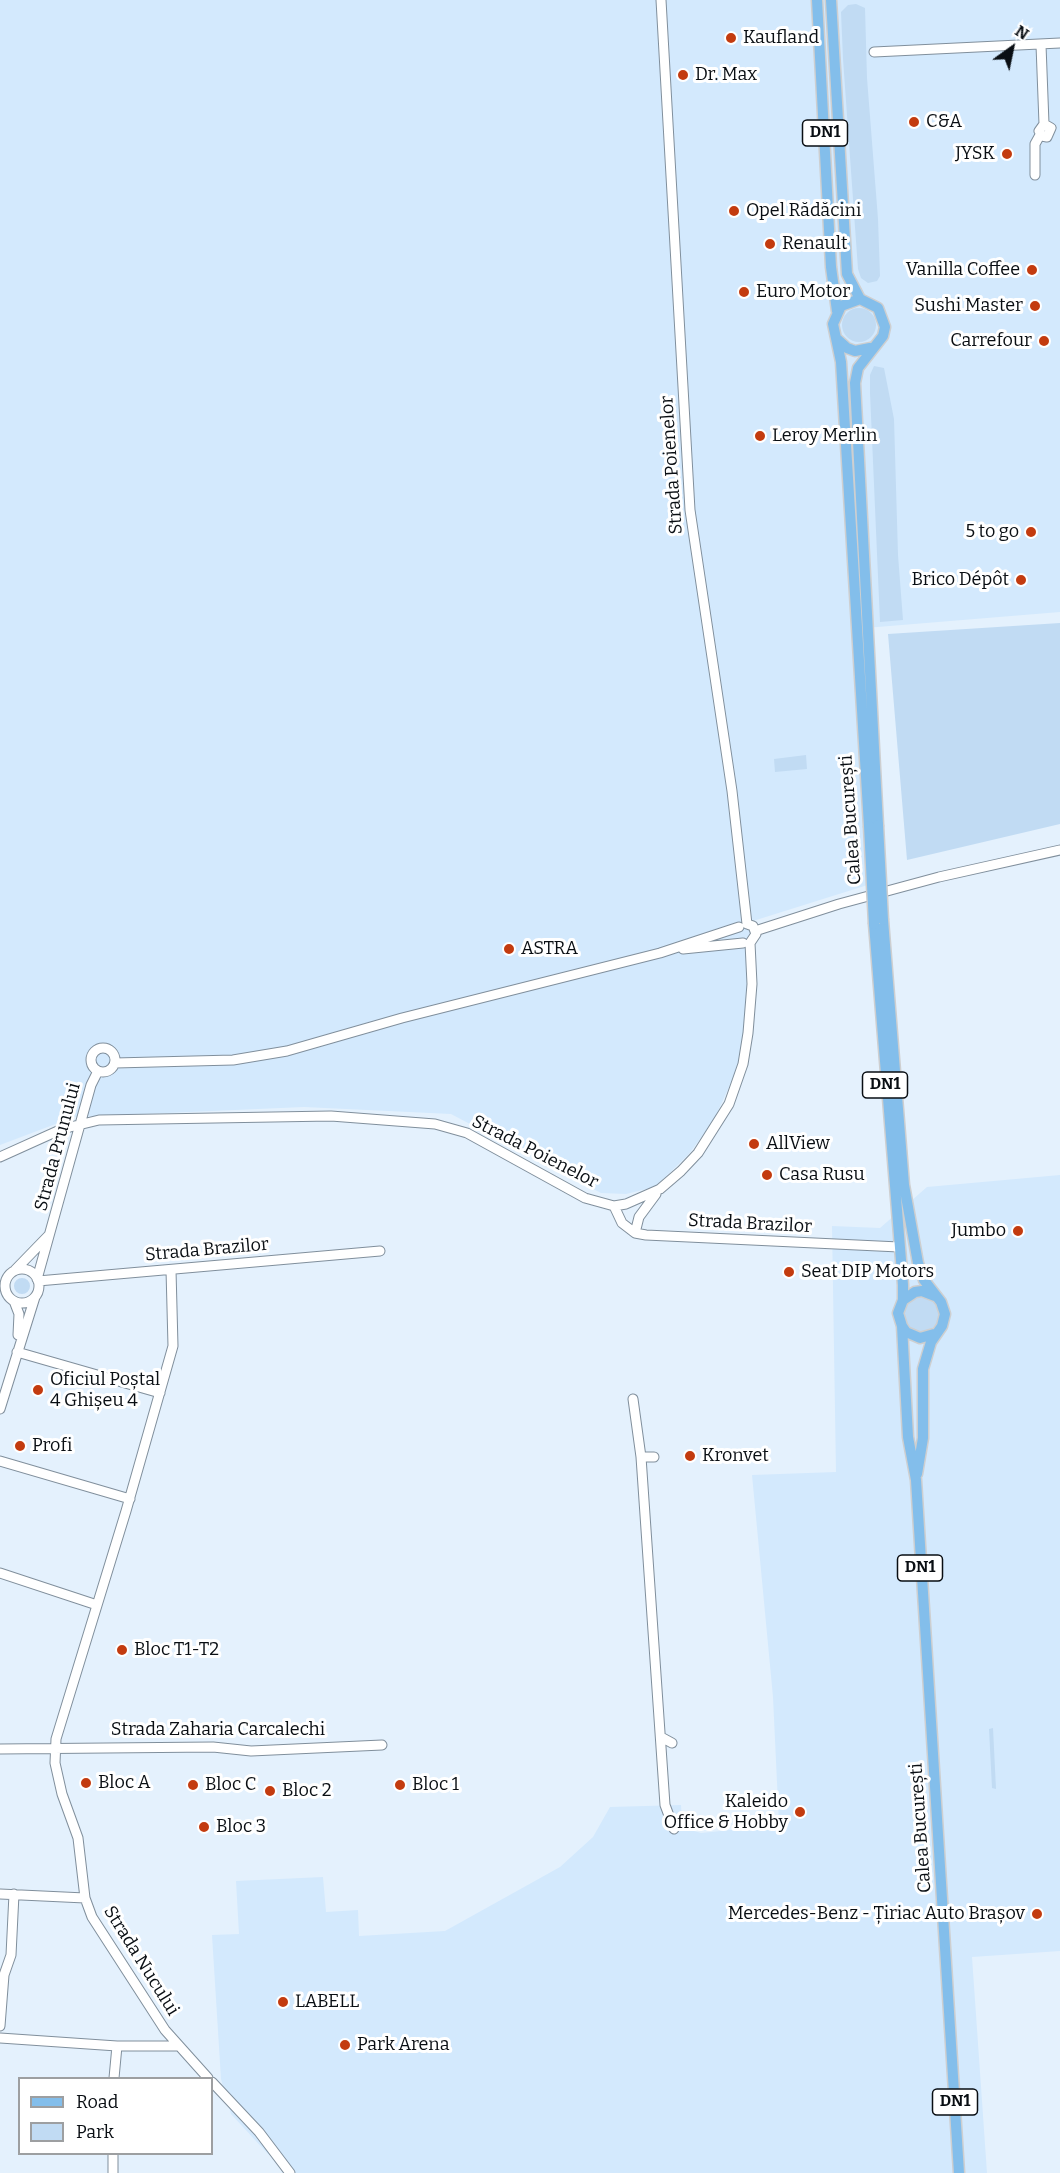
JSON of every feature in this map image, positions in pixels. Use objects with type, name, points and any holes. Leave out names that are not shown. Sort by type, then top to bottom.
[{"type":"main road","name":"Calea București","points":[[817,0],[831,267],[837,311],[833,324],[841,362],[873,826]]},
{"type":"main road","name":"Calea București","points":[[831,0],[847,274],[853,290],[860,299],[873,304],[884,320],[883,336],[870,348],[858,368],[855,383],[878,922],[903,1300],[898,1313],[902,1326],[908,1437],[916,1480],[959,2173]]},
{"type":"main road","points":[[837,311],[847,302],[860,299]]},
{"type":"main road","points":[[836,337],[847,348],[855,351],[870,348]]},
{"type":"main road","name":"Calea București","points":[[878,922],[904,1185],[918,1263],[924,1280],[936,1296],[945,1314],[942,1326],[934,1334],[923,1369],[923,1438],[916,1480]]},
{"type":"main road","points":[[903,1300],[915,1292],[922,1291],[936,1296]]},
{"type":"main road","points":[[902,1326],[906,1332],[920,1338],[934,1334]]},
{"type":"street","name":"Strada Poienelor","points":[[0,1157],[62,1129],[99,1120],[331,1116],[435,1124],[484,1141],[585,1198],[614,1206],[637,1200],[660,1189],[698,1154],[729,1104],[746,1050],[751,1004],[746,943],[737,936],[743,926],[732,791],[690,510],[661,0]]},
{"type":"street","points":[[874,52],[1060,44]]},
{"type":"street","points":[[1035,175],[1035,144],[1040,135],[1039,127],[1044,124],[1041,45]]},
{"type":"street","points":[[115,1063],[233,1060],[287,1051],[402,1018],[660,953],[743,926],[755,931],[839,904],[927,880],[1060,850]]},
{"type":"street","name":"Strada Poienelor","points":[[746,943],[754,939],[755,931]]},
{"type":"street","points":[[660,953],[746,943]]},
{"type":"street","name":"Strada Prunului","points":[[97,1050],[110,1051],[115,1063],[108,1070],[99,1071],[93,1066],[92,1059],[97,1050]]},
{"type":"street","name":"Strada Prunului","points":[[38,1280],[91,1085],[99,1071]]},
{"type":"street","points":[[614,1206],[622,1223],[635,1233],[639,1217],[660,1189]]},
{"type":"street","name":"Strada Prunului","points":[[15,1270],[51,1233]]},
{"type":"street","name":"Strada Brazilor","points":[[635,1233],[899,1247]]},
{"type":"street","name":"Strada Brazilor","points":[[38,1280],[380,1251]]},
{"type":"street","points":[[0,1409],[35,1297],[38,1280],[25,1269],[15,1270],[3,1282],[20,1320],[17,1352]]},
{"type":"street","name":"Strada Nucului","points":[[171,1270],[173,1346],[130,1499],[54,1750],[61,1789],[78,1838],[85,1898],[100,1932],[178,2046],[206,2077]]},
{"type":"street","points":[[0,1297],[28,1302],[35,1297]]},
{"type":"street","points":[[17,1352],[160,1394]]},
{"type":"street","points":[[633,1399],[641,1456],[665,1805],[674,1829]]},
{"type":"street","points":[[641,1456],[654,1457]]},
{"type":"street","points":[[0,1461],[130,1499]]},
{"type":"street","points":[[0,1573],[97,1605]]},
{"type":"street","points":[[661,1737],[672,1743]]},
{"type":"street","name":"Strada Zaharia Carcalechi","points":[[54,1750],[75,1747],[213,1747],[251,1750],[382,1745]]},
{"type":"street","points":[[0,1749],[54,1750]]},
{"type":"street","points":[[662,1762],[673,1768]]},
{"type":"street","points":[[0,1894],[85,1898]]},
{"type":"street","points":[[0,2026],[4,1976],[11,1955],[14,1894]]},
{"type":"street","points":[[0,2038],[117,2046],[178,2046]]},
{"type":"street","points":[[114,2077],[117,2046]]},
{"type":"street","points":[[213,2083],[259,2132],[290,2173]]},
{"type":"street","points":[[113,2155],[113,2173]]},
{"type":"shaded area","points":[[0,0],[1060,0],[1060,612],[853,629],[874,883],[753,921],[754,943],[745,1036],[740,1063],[713,1122],[688,1155],[655,1187],[626,1194],[601,1193],[451,1114],[304,1107],[74,1117],[0,1145]]},
{"type":"shaded area","points":[[1060,1175],[1060,1951],[972,1957],[987,2173],[295,2173],[268,2154],[231,2114],[221,2079],[212,1935],[239,1934],[236,1881],[323,1877],[326,1912],[358,1910],[359,1936],[445,1931],[560,1867],[593,1837],[610,1807],[681,1805],[682,1821],[687,1829],[701,1833],[779,1825],[773,1697],[752,1475],[836,1472],[832,1226],[880,1228],[927,1187]]},
{"type":"green space","points":[[856,4],[865,8],[867,78],[878,219],[880,276],[877,281],[868,283],[861,278],[858,269],[843,59],[841,12],[848,5]]},
{"type":"green space","points":[[859,308],[871,313],[876,325],[871,337],[859,342],[847,337],[842,325],[847,313]]},
{"type":"green space","points":[[874,366],[884,368],[894,419],[898,555],[903,620],[880,622],[870,393],[870,375]]},
{"type":"green space","points":[[1060,623],[1060,824],[907,860],[888,634]]},
{"type":"green space","points":[[806,755],[807,769],[775,772],[774,759]]},
{"type":"green space","points":[[22,1278],[30,1286],[22,1294],[14,1286]]},
{"type":"green space","points":[[921,1296],[933,1302],[939,1314],[933,1326],[921,1332],[909,1326],[903,1314],[909,1302]]},
{"type":"green space","points":[[993,1728],[996,1789],[992,1788],[989,1729]]},
{"type":"place","name":"Kaufland","points":[[731,38]]},
{"type":"place","name":"Dr. Max","points":[[683,75]]},
{"type":"place","name":"C&A","points":[[914,122]]},
{"type":"place","name":"JYSK","points":[[1007,154]]},
{"type":"place","name":"Opel Rădăcini","points":[[734,211]]},
{"type":"place","name":"Renault","points":[[770,244]]},
{"type":"place","name":"Vanilla Coffee","points":[[1032,270]]},
{"type":"place","name":"Euro Motor","points":[[744,292]]},
{"type":"place","name":"Sushi Master","points":[[1035,306]]},
{"type":"place","name":"Carrefour","points":[[1044,341]]},
{"type":"place","name":"Leroy Merlin","points":[[760,436]]},
{"type":"place","name":"5 to go","points":[[1031,532]]},
{"type":"place","name":"Brico Dépôt","points":[[1021,580]]},
{"type":"place","name":"ASTRA","points":[[509,949]]},
{"type":"place","name":"AllView","points":[[754,1144]]},
{"type":"place","name":"Casa Rusu","points":[[767,1175]]},
{"type":"place","name":"Jumbo","points":[[1018,1231]]},
{"type":"place","name":"Seat DIP Motors","points":[[789,1272]]},
{"type":"place","name":"Oficiul Poștal 4 Ghișeu 4","points":[[38,1390]]},
{"type":"place","name":"Profi","points":[[20,1446]]},
{"type":"place","name":"Kronvet","points":[[690,1456]]},
{"type":"place","name":"Bloc T1-T2","points":[[122,1650]]},
{"type":"place","name":"Bloc A","points":[[86,1783]]},
{"type":"place","name":"Bloc C","points":[[193,1785]]},
{"type":"place","name":"Bloc 1","points":[[400,1785]]},
{"type":"place","name":"Bloc 2","points":[[270,1791]]},
{"type":"place","name":"Kaleido Office & Hobby","points":[[800,1812]]},
{"type":"place","name":"Bloc 3","points":[[204,1827]]},
{"type":"place","name":"Mercedes-Benz - Țiriac Auto Brașov","points":[[1037,1914]]},
{"type":"place","name":"LABELL","points":[[283,2002]]},
{"type":"place","name":"Park Arena","points":[[345,2045]]}]
